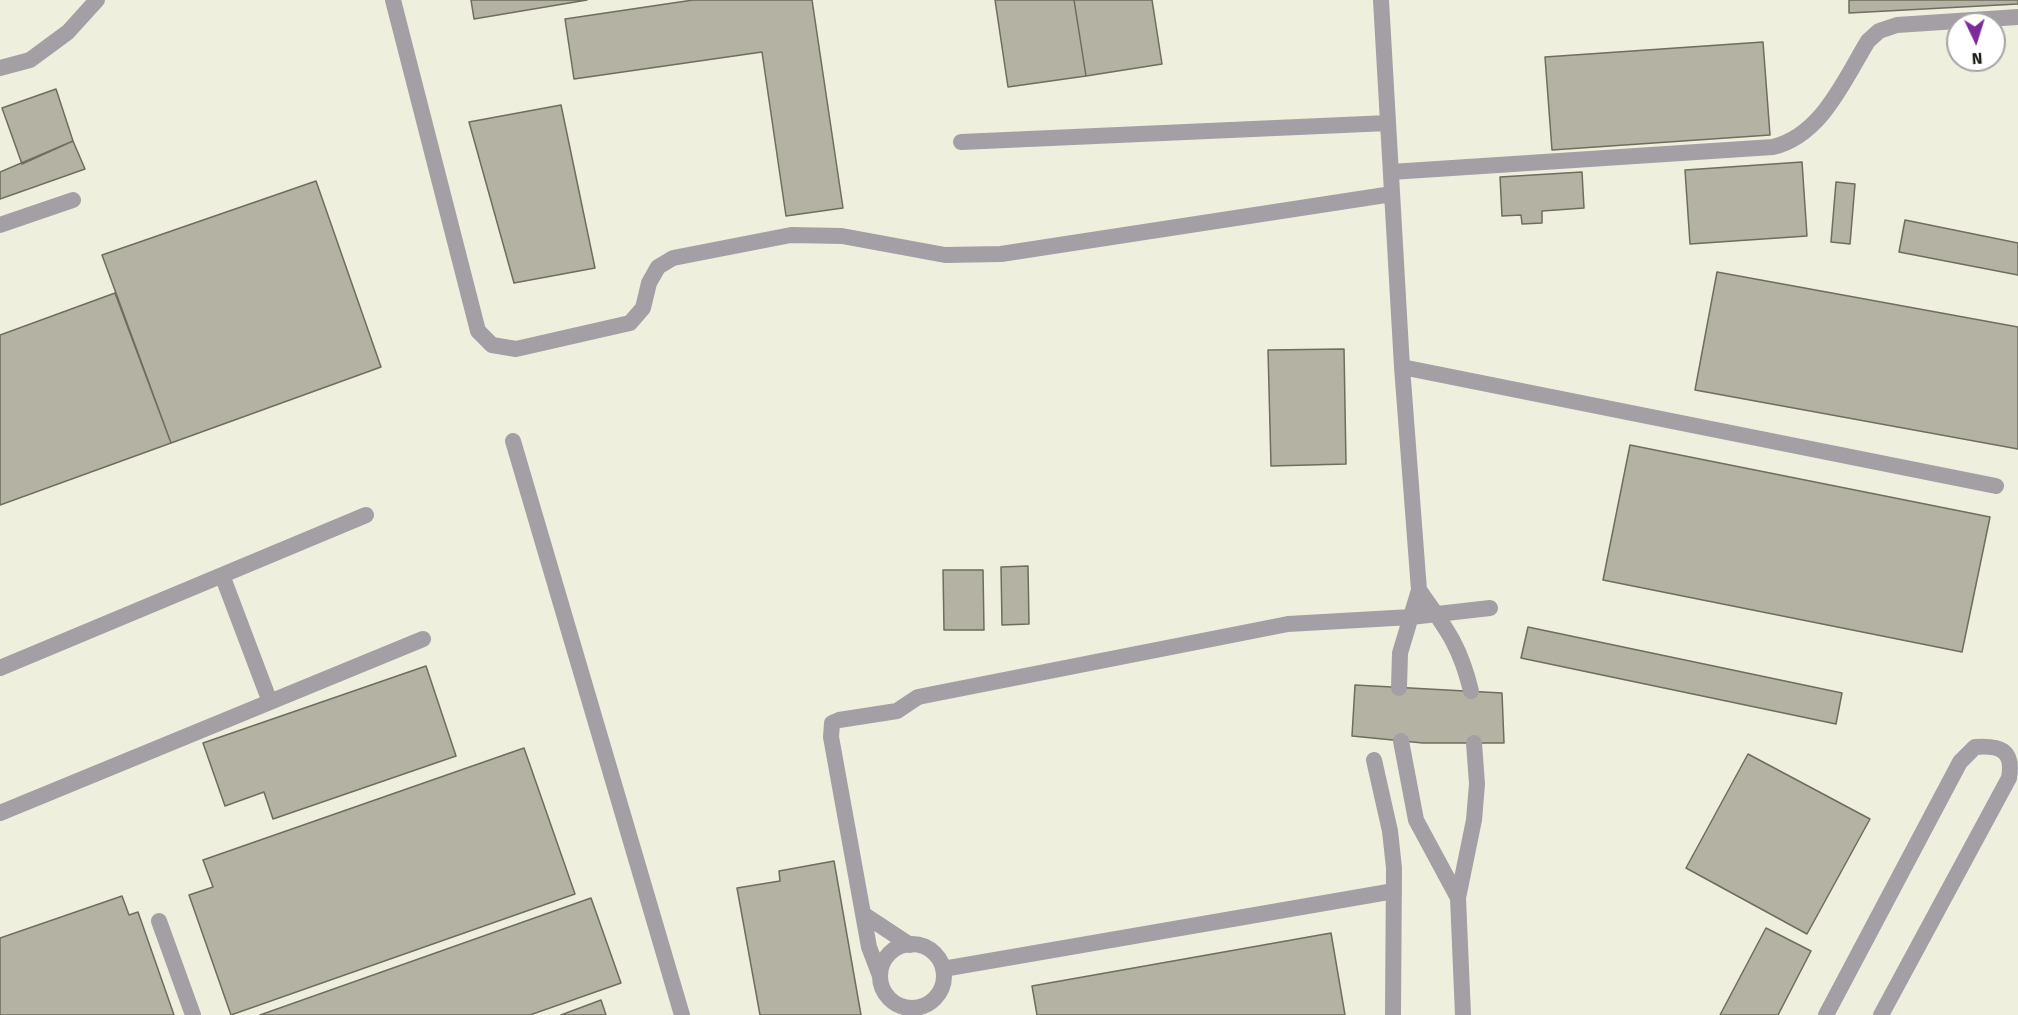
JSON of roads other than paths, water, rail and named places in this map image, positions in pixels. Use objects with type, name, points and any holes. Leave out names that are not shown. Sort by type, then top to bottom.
[{"type":"lane","points":[[0,68],[30,60],[68,32],[97,0]]},
{"type":"lane","points":[[393,0],[478,332],[492,345],[516,349],[630,323],[643,308],[650,283],[658,267],[673,258],[791,235],[842,236],[945,255],[1001,254],[1392,194]]},
{"type":"lane","points":[[1381,0],[1402,367],[1419,590],[1400,653],[1399,688]]},
{"type":"lane","points":[[1391,172],[1761,148],[1791,143],[1818,121],[1868,40],[1879,31],[1897,25],[2018,18]]},
{"type":"lane","points":[[962,142],[1388,123]]},
{"type":"lane","points":[[0,225],[73,200]]},
{"type":"lane","points":[[1402,367],[1996,486]]},
{"type":"lane","points":[[513,441],[682,1015]]},
{"type":"lane","points":[[0,668],[366,515]]},
{"type":"lane","points":[[222,575],[270,702]]},
{"type":"lane","points":[[1419,590],[1463,658],[1471,691]]},
{"type":"lane","points":[[880,976],[887,957],[895,949],[910,945],[924,947],[934,952],[944,969],[944,980],[936,998],[911,1012],[888,997],[880,976],[869,946],[831,737],[832,723],[897,711],[918,697],[1288,624],[1411,617],[1490,608]]},
{"type":"lane","points":[[0,813],[423,639]]},
{"type":"lane","points":[[1401,741],[1416,820],[1458,898]]},
{"type":"lane","points":[[1463,1015],[1458,898],[1474,820],[1477,784],[1474,743]]},
{"type":"lane","points":[[1826,1015],[1960,762],[1975,747],[1992,746],[2006,753],[2012,763],[2009,778],[1881,1015]]},
{"type":"lane","points":[[1374,760],[1390,831],[1394,891],[1393,1015]]},
{"type":"lane","points":[[944,969],[1394,891]]},
{"type":"lane","points":[[863,914],[910,945]]},
{"type":"lane","points":[[159,921],[193,1015]]}]
